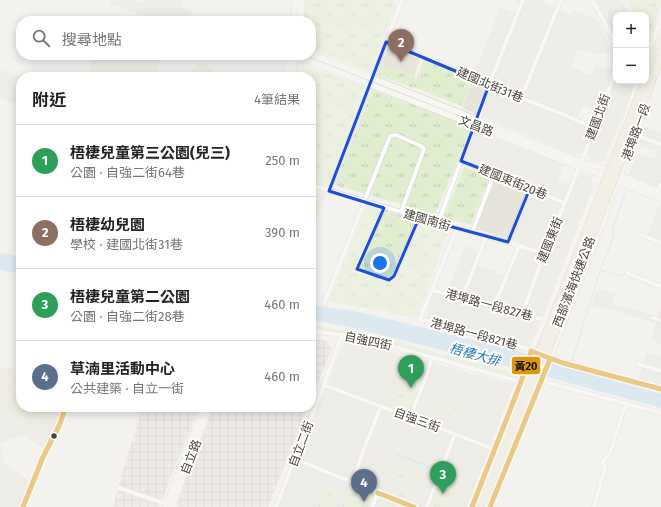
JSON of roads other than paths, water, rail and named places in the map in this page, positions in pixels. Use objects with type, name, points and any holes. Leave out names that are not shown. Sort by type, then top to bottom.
[{"type":"highway","points":[[649,70],[661,39]]},
{"type":"highway","name":"西部濱海快速公路","points":[[479,507],[508,444],[661,56]]},
{"type":"highway","name":"西部濱海快速公路","points":[[487,507],[508,444],[644,84]]},
{"type":"highway","points":[[508,444],[506,433],[514,406],[600,190]]},
{"type":"highway","points":[[508,444],[516,437],[520,428],[610,199]]},
{"type":"main road","points":[[625,0],[630,12]]},
{"type":"street","points":[[294,16],[296,0]]},
{"type":"street","points":[[300,16],[302,0]]},
{"type":"street","points":[[329,191],[401,0]]},
{"type":"street","points":[[438,222],[476,123],[489,84],[523,0]]},
{"type":"street","points":[[521,98],[562,0]]},
{"type":"street","name":"建國北街","points":[[580,164],[613,79],[615,55],[613,39],[592,0]]},
{"type":"street","points":[[649,48],[661,19]]},
{"type":"street","name":"建國北街31巷","points":[[386,42],[595,128]]},
{"type":"street","name":"文昌路","points":[[316,56],[371,82]]},
{"type":"street","points":[[288,72],[292,60]]},
{"type":"street","points":[[292,72],[293,60]]},
{"type":"street","name":"文昌路","points":[[307,60],[371,82],[580,164],[659,192]]},
{"type":"street","name":"港埠路一段","points":[[483,507],[540,385],[605,217],[610,199],[661,65]]},
{"type":"street","name":"港埠路一段","points":[[490,507],[531,385],[592,227],[600,190],[637,84]]},
{"type":"street","points":[[324,304],[390,136],[396,135],[421,146],[424,149],[401,212]]},
{"type":"street","points":[[635,135],[661,144]]},
{"type":"street","name":"建國東街20巷","points":[[461,161],[565,203]]},
{"type":"street","name":"建國東街","points":[[522,314],[580,164]]},
{"type":"street","points":[[472,233],[494,174]]},
{"type":"street","name":"文昌路","points":[[619,178],[661,199]]},
{"type":"street","points":[[659,192],[661,184]]},
{"type":"street","name":"建國南街","points":[[316,187],[384,208],[508,242],[544,254]]},
{"type":"street","points":[[508,242],[530,188]]},
{"type":"street","name":"港埠路一段","points":[[472,507],[592,198],[600,190]]},
{"type":"street","name":"港埠路一段","points":[[592,227],[610,199]]},
{"type":"street","points":[[384,208],[358,265],[357,269],[359,272],[391,280],[419,218]]},
{"type":"street","points":[[432,290],[457,228]]},
{"type":"street","points":[[642,235],[661,243]]},
{"type":"street","points":[[462,298],[486,236]]},
{"type":"street","points":[[494,306],[519,246]]},
{"type":"street","points":[[627,273],[661,287]]},
{"type":"street","name":"港埠路一段827巷","points":[[432,290],[545,320]]},
{"type":"street","name":"港埠路一段821巷","points":[[432,290],[420,319],[526,348],[531,352],[550,359],[661,389]]},
{"type":"street","points":[[653,318],[661,321]]},
{"type":"street","name":"自強四街","points":[[316,332],[342,335],[382,344],[531,385],[540,385],[626,403],[661,413]]},
{"type":"street","name":"自立二街","points":[[316,405],[342,335]]},
{"type":"street","points":[[410,417],[425,380],[432,357]]},
{"type":"street","points":[[638,364],[661,371]]},
{"type":"street","name":"自強三街","points":[[324,384],[507,454]]},
{"type":"street","points":[[594,507],[605,468],[603,462],[604,458],[609,456],[626,403]]},
{"type":"street","points":[[352,482],[381,406]]},
{"type":"street","name":"自立路","points":[[171,506],[202,412]]},
{"type":"street","name":"自立路","points":[[171,506],[208,412]]},
{"type":"street","name":"自立二街","points":[[276,507],[313,412]]},
{"type":"street","points":[[427,507],[455,434]]},
{"type":"street","points":[[295,459],[414,507]]},
{"type":"street","points":[[119,488],[171,506]]},
{"type":"street","points":[[372,507],[378,493]]},
{"type":"water","points":[[0,253],[16,256],[16,273],[0,270]]},
{"type":"water","name":"梧棲大排","points":[[316,306],[354,311],[385,318],[524,353],[571,369],[661,394],[661,408],[525,371],[349,327],[316,321]]},
{"type":"water","points":[[396,453],[430,466],[429,468],[395,455]]},
{"type":"waterway","points":[[571,364],[600,271],[613,238],[613,228],[625,193]]},
{"type":"waterway","points":[[601,271],[623,276]]},
{"type":"waterway","points":[[594,369],[632,379]]},
{"type":"place","name":"梧棲幼兒園","points":[[401,62]]},
{"type":"place","name":"梧棲兒童第三公園(兒三)","points":[[411,388]]},
{"type":"place","name":"梧棲兒童第二公園","points":[[443,494]]},
{"type":"place","name":"草湳里活動中心","points":[[364,502]]}]
